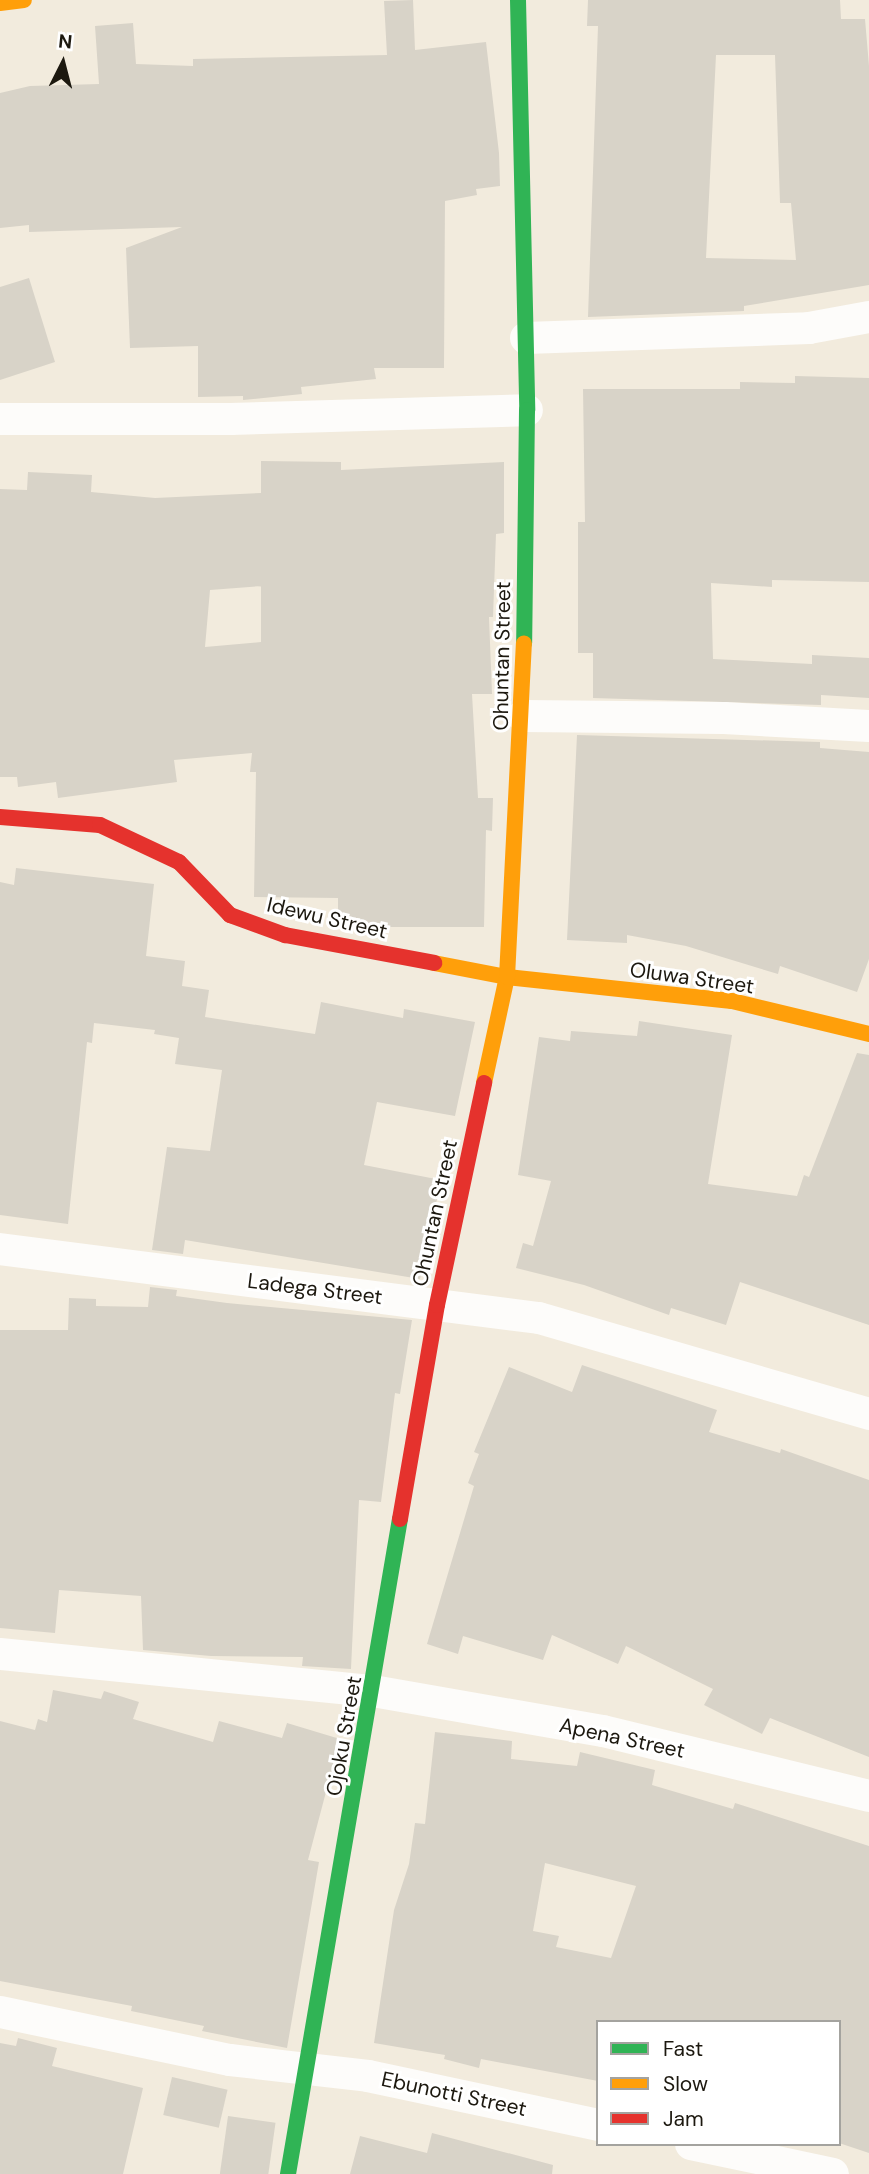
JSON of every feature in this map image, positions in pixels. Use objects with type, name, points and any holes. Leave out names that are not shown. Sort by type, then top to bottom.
[{"type":"street","points":[[0,3],[24,0]]},
{"type":"street","name":"Ohuntan Street","points":[[437,1305],[507,977],[523,716],[527,410],[518,0]]},
{"type":"street","points":[[526,338],[809,328],[869,317]]},
{"type":"street","points":[[0,419],[231,419],[527,410]]},
{"type":"street","points":[[523,716],[724,718],[869,726]]},
{"type":"street","name":"Idewu Street","points":[[0,817],[100,825],[179,862],[230,915],[285,935],[507,977]]},
{"type":"street","name":"Oluwa Street","points":[[507,977],[732,1002],[869,1034]]},
{"type":"street","name":"Ladega Street","points":[[0,1249],[538,1318],[869,1414]]},
{"type":"street","name":"Ojoku Street","points":[[288,2174],[309,2070],[437,1305]]},
{"type":"street","name":"Apena Street","points":[[0,1654],[373,1691],[603,1731],[869,1796]]},
{"type":"street","name":"Ebunotti Street","points":[[0,2012],[230,2060],[368,2076],[596,2125]]},
{"type":"street","points":[[700,2146],[833,2174]]},
{"type":"building","points":[[413,0],[415,50],[486,42],[499,153],[500,186],[476,189],[477,195],[445,201],[444,368],[374,368],[376,379],[301,387],[302,394],[243,400],[243,396],[198,397],[198,346],[130,348],[126,248],[182,227],[29,232],[29,225],[0,228],[0,93],[30,86],[99,84],[95,26],[133,23],[136,64],[193,66],[193,59],[387,55],[384,1]]},
{"type":"building","points":[[588,0],[840,0],[841,19],[865,19],[869,66],[869,285],[744,306],[744,311],[588,317],[598,26],[587,26]],"holes":[[[716,55],[775,55],[780,203],[791,203],[796,260],[706,258]]]},
{"type":"building","points":[[29,278],[55,362],[0,380],[0,287]]},
{"type":"building","points":[[795,376],[869,378],[869,582],[772,580],[772,587],[711,583],[713,659],[812,664],[812,655],[869,658],[869,698],[821,695],[821,705],[593,698],[593,653],[578,653],[578,522],[585,522],[583,389],[740,389],[740,382],[795,383]]},
{"type":"building","points":[[261,461],[341,462],[341,470],[504,462],[504,533],[496,534],[493,617],[489,617],[492,694],[472,694],[478,798],[493,798],[492,831],[486,830],[484,927],[359,927],[338,923],[338,898],[254,897],[256,772],[250,772],[252,753],[174,760],[177,782],[58,798],[56,782],[18,787],[17,777],[0,777],[0,489],[27,490],[28,472],[92,475],[91,492],[155,498],[261,493]],"holes":[[[261,586],[261,642],[205,647],[210,590]]]},
{"type":"building","points":[[577,735],[820,742],[820,748],[869,752],[869,959],[857,992],[780,966],[778,974],[686,946],[627,935],[627,943],[567,940]]},
{"type":"building","points":[[16,868],[154,884],[146,956],[185,961],[182,986],[209,990],[205,1017],[315,1034],[321,1002],[403,1018],[404,1009],[475,1022],[455,1116],[377,1102],[364,1165],[441,1180],[420,1279],[185,1240],[183,1254],[152,1250],[167,1147],[210,1151],[222,1070],[175,1064],[179,1038],[154,1034],[155,1030],[94,1023],[92,1043],[87,1042],[68,1224],[0,1215],[0,882],[14,885]]},
{"type":"building","points":[[639,1021],[732,1035],[708,1184],[797,1196],[804,1175],[809,1177],[857,1053],[869,1055],[869,1325],[740,1282],[726,1325],[671,1308],[669,1315],[584,1285],[516,1268],[523,1243],[533,1246],[551,1181],[518,1175],[539,1037],[570,1041],[571,1031],[637,1036]]},
{"type":"building","points":[[150,1287],[177,1290],[176,1296],[227,1303],[412,1320],[400,1394],[395,1393],[381,1502],[359,1500],[351,1669],[302,1666],[303,1657],[211,1656],[143,1650],[141,1596],[59,1590],[55,1633],[0,1628],[0,1330],[68,1330],[69,1298],[96,1299],[96,1306],[148,1307]]},
{"type":"building","points":[[582,1365],[717,1410],[709,1432],[780,1453],[781,1449],[869,1480],[869,1757],[770,1718],[762,1734],[704,1705],[713,1689],[626,1646],[618,1664],[552,1635],[543,1660],[463,1636],[458,1654],[427,1644],[474,1486],[468,1483],[479,1454],[474,1452],[509,1367],[572,1392]]},
{"type":"building","points":[[53,1690],[101,1699],[104,1691],[139,1702],[133,1719],[213,1742],[219,1721],[282,1738],[287,1723],[340,1739],[308,1860],[319,1862],[287,2048],[202,2031],[204,2026],[131,2011],[132,2006],[0,1981],[0,1721],[35,1730],[38,1719],[47,1722]]},
{"type":"building","points":[[435,1732],[512,1741],[511,1759],[577,1766],[580,1752],[655,1770],[652,1785],[733,1809],[735,1803],[869,1846],[869,2153],[841,2144],[841,2020],[596,2020],[596,2081],[481,2059],[479,2068],[444,2059],[445,2055],[374,2043],[394,1910],[409,1864],[415,1823],[425,1824]],"holes":[[[545,1863],[636,1886],[611,1958],[556,1947],[559,1936],[533,1931]]]},
{"type":"building","points":[[18,2038],[57,2048],[52,2066],[143,2088],[123,2174],[0,2174],[0,2043],[16,2046]]},
{"type":"building","points":[[172,2077],[228,2090],[219,2128],[163,2115]]},
{"type":"building","points":[[228,2116],[276,2123],[268,2174],[220,2174]]},
{"type":"building","points":[[432,2133],[553,2165],[552,2174],[350,2174],[360,2136],[427,2153]]},
{"type":"traffic: fast","points":[[518,0],[527,410],[524,643]]},
{"type":"traffic: fast","points":[[288,2174],[400,1519]]},
{"type":"traffic: slow","points":[[0,3],[24,0]]},
{"type":"traffic: slow","points":[[484,1083],[507,977],[524,643]]},
{"type":"traffic: slow","points":[[434,963],[507,977],[732,1001],[869,1034]]},
{"type":"traffic: jam","points":[[0,817],[100,825],[179,862],[230,915],[285,935],[434,963]]},
{"type":"traffic: jam","points":[[400,1519],[437,1305],[484,1083]]}]
